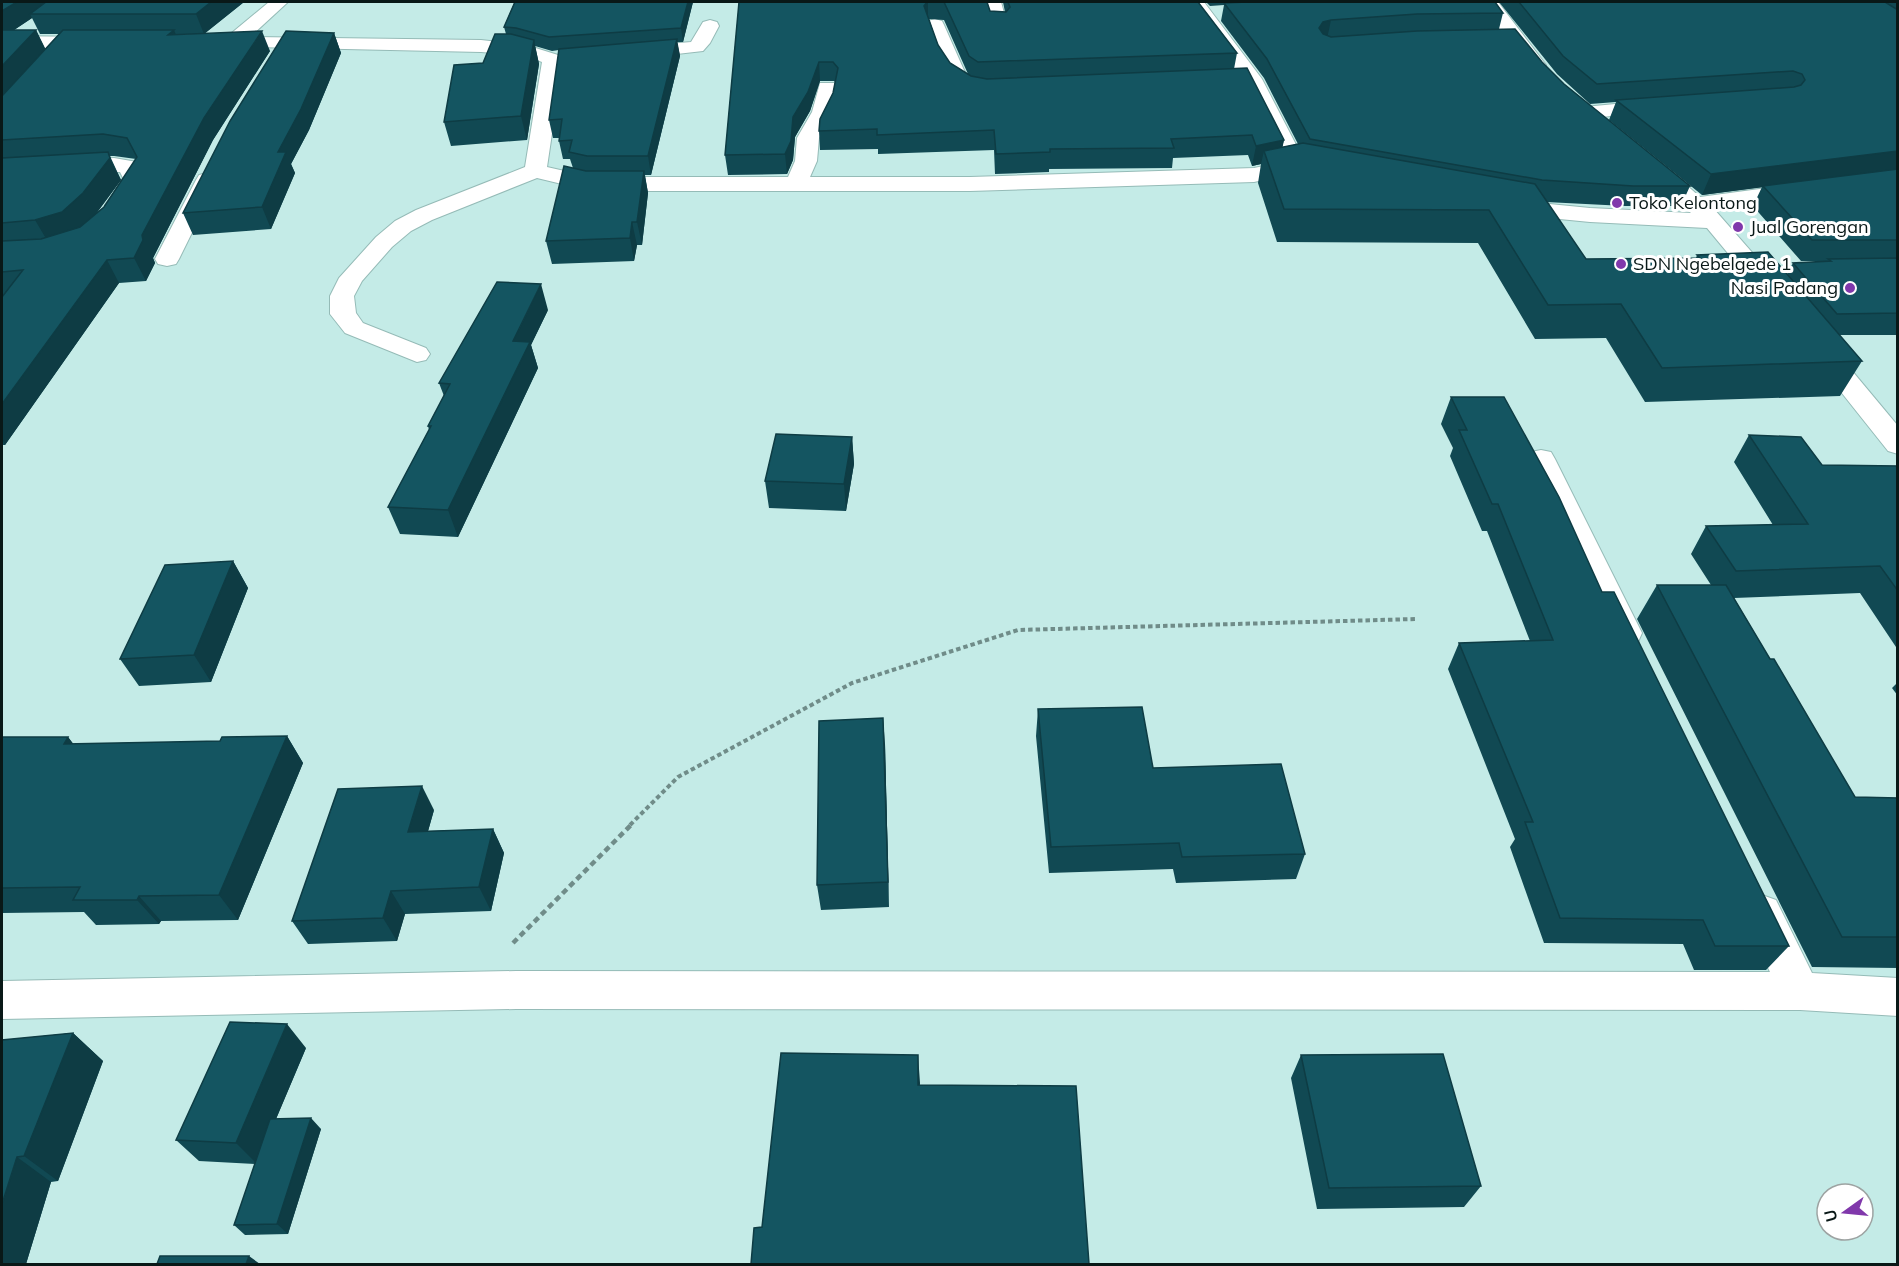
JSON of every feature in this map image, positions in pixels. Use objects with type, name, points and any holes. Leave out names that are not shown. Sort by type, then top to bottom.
[{"type":"street","points":[[233,42],[279,2]]},
{"type":"street","points":[[992,2],[998,24]]},
{"type":"street","points":[[1486,8],[1505,40],[1548,80]]},
{"type":"street","points":[[1194,9],[1227,12]]},
{"type":"street","points":[[1194,9],[1252,79],[1296,166]]},
{"type":"street","points":[[7,42],[41,22]]},
{"type":"street","points":[[935,25],[959,81],[972,88],[999,89]]},
{"type":"street","points":[[619,54],[696,47],[701,43],[710,26]]},
{"type":"street","points":[[7,42],[114,43]]},
{"type":"street","points":[[209,42],[233,42],[281,53],[481,46],[519,49],[551,59],[573,57]]},
{"type":"street","points":[[46,66],[66,43]]},
{"type":"street","points":[[534,171],[551,59]]},
{"type":"street","points":[[1229,80],[1252,79]]},
{"type":"street","points":[[796,184],[806,161],[808,138],[822,112],[827,87]]},
{"type":"street","points":[[1612,135],[1577,106],[1681,104]]},
{"type":"street","points":[[1630,149],[1698,204],[1768,271],[1785,307]]},
{"type":"street","points":[[167,259],[216,161]]},
{"type":"street","points":[[2,171],[114,165],[129,167],[135,180],[100,226]]},
{"type":"street","points":[[417,354],[354,328],[342,314],[342,296],[351,278],[384,242],[403,226],[424,215],[534,171],[591,183],[796,184],[970,184],[1254,175],[1296,166],[1326,172]]},
{"type":"street","points":[[1698,204],[1828,187]]},
{"type":"street","points":[[1492,204],[1590,215],[1714,221]]},
{"type":"street","points":[[1807,333],[1898,445]]},
{"type":"street","points":[[1541,459],[1641,663]]},
{"type":"street","points":[[1746,878],[1800,991]]},
{"type":"street","points":[[2,1000],[464,992],[1800,991],[1898,997]]},
{"type":"path","points":[[464,992],[678,777],[852,683],[1018,630],[1416,619]]},
{"type":"building","points":[[2,2],[17,2],[2,11]]},
{"type":"building","points":[[46,2],[211,2],[196,14],[30,14]]},
{"type":"building","points":[[515,2],[688,2],[681,28],[549,37],[504,27]]},
{"type":"building","points":[[739,2],[927,2],[924,6],[938,45],[950,63],[971,76],[987,79],[1247,68],[1284,140],[1256,146],[1252,135],[1171,139],[1174,148],[1050,149],[1050,152],[996,154],[994,130],[877,135],[877,129],[819,131],[820,119],[833,93],[838,68],[833,62],[819,62],[808,92],[793,117],[791,141],[785,154],[725,155]]},
{"type":"building","points":[[944,2],[987,2],[990,11],[1006,12],[1010,7],[1008,2],[1198,2],[1237,53],[978,62],[969,56]]},
{"type":"building","points":[[1495,2],[1503,13],[1417,14],[1331,20],[1323,22],[1319,28],[1323,34],[1331,37],[1417,31],[1515,29],[1564,84],[1690,186],[1633,186],[1542,180],[1310,139],[1267,59],[1224,3]]},
{"type":"building","points":[[1519,2],[1885,2],[1898,10],[1898,151],[1711,174],[1616,100],[1794,87],[1801,85],[1805,80],[1802,74],[1793,71],[1597,84],[1563,56]]},
{"type":"building","points":[[2,30],[36,30],[2,66]]},
{"type":"building","points":[[63,30],[174,30],[168,35],[262,31],[204,118],[142,235],[143,240],[134,258],[107,260],[2,404],[2,297],[23,270],[2,272],[2,241],[41,239],[80,227],[104,207],[137,157],[127,138],[103,134],[2,140],[2,96]]},
{"type":"building","points":[[286,31],[334,33],[301,109],[278,152],[286,152],[262,207],[183,213],[230,121]]},
{"type":"building","points":[[495,34],[511,34],[534,40],[521,116],[444,122],[454,65],[483,63]]},
{"type":"building","points":[[677,39],[648,156],[587,156],[569,152],[572,140],[559,141],[562,119],[549,120],[559,49]]},
{"type":"building","points":[[1303,143],[1535,184],[1586,259],[1700,258],[1697,255],[1768,252],[1862,361],[1662,368],[1621,304],[1548,305],[1489,210],[1284,209],[1264,151]]},
{"type":"building","points":[[108,152],[110,158],[83,193],[62,212],[35,220],[2,223],[2,158]]},
{"type":"building","points":[[564,166],[586,171],[644,171],[637,222],[632,222],[630,238],[546,241]]},
{"type":"building","points":[[1898,169],[1898,240],[1812,240],[1763,186]]},
{"type":"building","points":[[1898,258],[1898,313],[1837,314],[1793,263],[1831,261],[1828,259]]},
{"type":"building","points":[[497,282],[541,284],[513,341],[530,342],[448,510],[388,507],[431,426],[428,426],[450,384],[439,383]]},
{"type":"building","points":[[1451,397],[1504,397],[1559,497],[1602,592],[1614,592],[1789,946],[1715,946],[1703,920],[1560,918],[1525,822],[1533,822],[1459,643],[1553,640],[1498,504],[1492,504],[1459,430],[1467,430]]},
{"type":"building","points":[[776,434],[852,437],[844,484],[765,481]]},
{"type":"building","points":[[1749,435],[1801,437],[1822,465],[1898,466],[1898,591],[1880,566],[1736,571],[1706,526],[1808,524]]},
{"type":"building","points":[[233,561],[194,655],[120,659],[165,565]]},
{"type":"building","points":[[1657,585],[1726,585],[1770,659],[1774,659],[1855,797],[1898,798],[1898,937],[1842,937]]},
{"type":"building","points":[[1142,707],[1153,768],[1281,764],[1305,854],[1182,857],[1179,843],[1051,847],[1038,709]]},
{"type":"building","points":[[883,718],[888,882],[817,885],[819,721]]},
{"type":"building","points":[[287,736],[219,895],[139,896],[137,900],[73,900],[80,887],[2,888],[2,737],[68,737],[64,744],[220,741],[222,737]]},
{"type":"building","points":[[422,786],[408,832],[493,829],[479,887],[391,891],[383,918],[292,921],[338,789]]},
{"type":"building","points":[[230,1022],[287,1024],[236,1143],[176,1140]]},
{"type":"building","points":[[73,1033],[24,1156],[17,1157],[2,1204],[2,1040]]},
{"type":"building","points":[[781,1053],[918,1055],[918,1085],[1076,1086],[1089,1264],[751,1264],[754,1228],[762,1227]]},
{"type":"building","points":[[1443,1054],[1481,1186],[1329,1188],[1301,1055]]},
{"type":"building","points":[[311,1118],[277,1224],[234,1225],[270,1119]]},
{"type":"building","points":[[160,1256],[249,1256],[246,1264],[157,1264]]},
{"type":"place","name":"Toko Kelontong","points":[[1617,203]]},
{"type":"place","name":"Jual Gorengan","points":[[1738,227]]},
{"type":"place","name":"SDN Ngebelgede 1","points":[[1621,264]]},
{"type":"place","name":"Nasi Padang","points":[[1850,288]]}]
